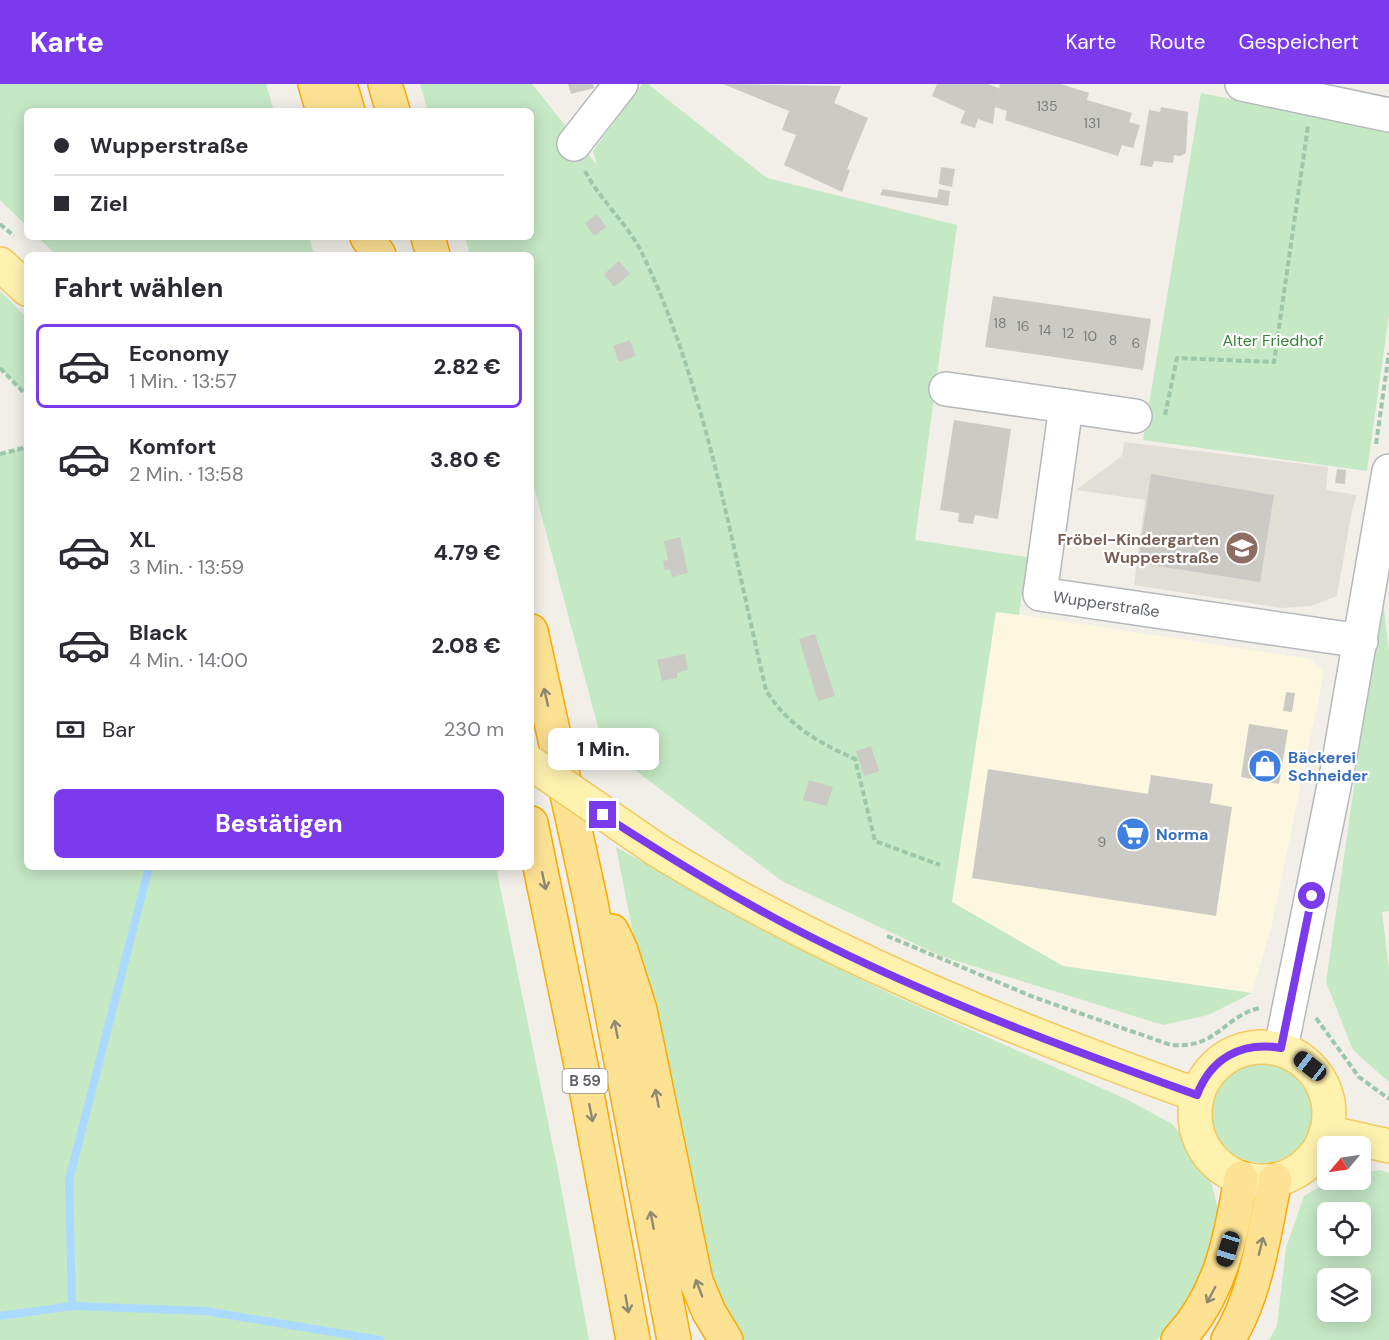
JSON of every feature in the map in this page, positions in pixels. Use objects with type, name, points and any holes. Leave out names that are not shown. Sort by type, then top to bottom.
[{"type":"highway","points":[[315,84],[322,108]]},
{"type":"highway","points":[[340,84],[347,108]]},
{"type":"highway","points":[[385,84],[392,108]]},
{"type":"highway","name":"B 59","points":[[534,645],[590,898],[674,1340]]},
{"type":"highway","name":"B 59","points":[[534,838],[588,1099],[633,1340]]},
{"type":"highway","points":[[590,898],[621,950],[636,995],[691,1263],[702,1298],[726,1340]]},
{"type":"highway","points":[[1178,1340],[1206,1304],[1219,1277],[1228,1249],[1241,1178]]},
{"type":"highway","points":[[1228,1340],[1238,1324],[1252,1285],[1275,1180]]},
{"type":"main road","points":[[0,264],[24,286]]},
{"type":"main road","points":[[534,766],[657,850],[751,906],[891,976],[1058,1044],[1197,1095]]},
{"type":"main road","points":[[1253,1047],[1281,1048],[1310,1066],[1321,1081],[1328,1098],[1329,1118],[1326,1132],[1315,1156],[1299,1170],[1275,1180],[1241,1178],[1214,1161],[1201,1142],[1194,1120],[1197,1095],[1208,1073],[1229,1054],[1253,1047]]},
{"type":"main road","points":[[1326,1132],[1389,1146]]},
{"type":"street","points":[[574,144],[621,84]]},
{"type":"street","points":[[1242,84],[1389,115]]},
{"type":"street","points":[[946,389],[1150,419]]},
{"type":"street","name":"Wupperstraße","points":[[1066,406],[1040,594],[1361,641]]},
{"type":"street","points":[[1281,1048],[1361,641],[1389,471]]},
{"type":"path","points":[[1150,419],[1176,358],[1274,362],[1310,115]]},
{"type":"path","points":[[574,144],[588,177],[638,245],[675,333],[703,425],[766,690],[778,709],[800,730],[822,744],[855,759],[875,841],[940,865]]},
{"type":"path","points":[[0,368],[24,393]]},
{"type":"path","points":[[0,454],[24,448]]},
{"type":"path","points":[[880,933],[1036,998],[1171,1045],[1186,1046],[1211,1038],[1251,1010],[1270,1007],[1290,1008],[1316,1018],[1359,1077],[1389,1099]]},
{"type":"shaded area","name":"Fröbel-Kindergarten Wupperstraße","points":[[1124,442],[1328,467],[1326,490],[1357,495],[1352,510],[1337,596],[1311,606],[1281,608],[1134,585],[1145,500],[1076,490],[1122,456]]},
{"type":"shaded area","points":[[996,611],[1310,659],[1324,672],[1272,924],[1252,993],[1063,966],[952,903]]},
{"type":"green space","points":[[0,84],[266,84],[273,108],[24,108],[24,223],[0,200]]},
{"type":"green space","points":[[420,84],[532,84],[597,165],[593,151],[642,84],[648,84],[767,178],[957,225],[915,540],[1027,557],[1019,615],[996,612],[952,902],[1063,966],[1252,993],[1208,1015],[1163,1025],[941,956],[782,881],[603,746],[534,487],[534,252],[469,252],[466,240],[534,240],[534,108],[427,108]]},
{"type":"green space","name":"Alter Friedhof","points":[[1201,93],[1389,131],[1389,315],[1367,471],[1143,440]]},
{"type":"green space","points":[[41,240],[310,240],[313,252],[53,252]]},
{"type":"green space","points":[[0,291],[24,315],[24,393],[0,368]]},
{"type":"green space","points":[[24,448],[24,870],[497,870],[559,1176],[589,1340],[0,1340],[0,454]]},
{"type":"green space","points":[[1382,593],[1389,652],[1389,911],[1382,912],[1389,970],[1389,1082],[1353,1050],[1326,982]]},
{"type":"green space","points":[[616,847],[768,933],[886,992],[1128,1100],[1172,1124],[1207,1167],[1218,1209],[1211,1257],[1190,1302],[1167,1332],[1156,1340],[741,1340],[694,1244]]},
{"type":"green space","points":[[1262,1061],[1282,1065],[1298,1076],[1309,1092],[1313,1112],[1309,1132],[1298,1148],[1282,1159],[1262,1163],[1242,1159],[1226,1148],[1215,1132],[1211,1112],[1215,1092],[1226,1076],[1242,1065]]},
{"type":"green space","points":[[1380,1170],[1389,1173],[1389,1340],[1269,1340],[1277,1326],[1286,1248],[1304,1196],[1317,1188],[1371,1190],[1371,1171]]},
{"type":"building","points":[[568,84],[593,84],[594,88],[571,94]]},
{"type":"building","points":[[723,84],[841,86],[834,103],[868,118],[847,169],[850,170],[842,192],[784,165],[796,135],[782,130],[789,111]]},
{"type":"building","points":[[937,84],[988,84],[999,88],[996,105],[1000,84],[1061,84],[1089,93],[1087,100],[1132,113],[1129,122],[1140,125],[1133,148],[1122,145],[1118,156],[1005,120],[1007,111],[995,107],[993,124],[978,119],[975,128],[960,123],[965,111],[932,96]]},
{"type":"building","points":[[1161,107],[1188,112],[1186,153],[1180,156],[1174,155],[1173,163],[1154,161],[1152,167],[1140,165],[1149,110],[1160,112]]},
{"type":"building","points":[[941,167],[955,169],[952,187],[939,184]]},
{"type":"building","points":[[883,189],[937,198],[939,189],[950,191],[948,206],[880,195]]},
{"type":"building","points":[[597,214],[606,227],[594,236],[585,223]]},
{"type":"building","points":[[619,261],[630,274],[614,287],[604,274]]},
{"type":"building","points":[[993,296],[1151,319],[1143,370],[985,347]]},
{"type":"building","points":[[630,340],[636,356],[619,362],[613,346]]},
{"type":"building","points":[[954,420],[1011,429],[998,519],[975,515],[973,524],[958,522],[959,513],[940,510]]},
{"type":"building","points":[[1337,469],[1346,470],[1345,484],[1335,483]]},
{"type":"building","points":[[1151,474],[1274,495],[1260,582],[1138,563]]},
{"type":"building","points":[[680,537],[688,573],[672,577],[670,569],[665,570],[663,561],[668,560],[664,541]]},
{"type":"building","points":[[815,634],[835,696],[818,701],[799,639]]},
{"type":"building","points":[[685,654],[688,670],[677,673],[677,678],[662,681],[657,660]]},
{"type":"building","points":[[1286,692],[1295,693],[1292,712],[1283,711]]},
{"type":"building","points":[[1249,724],[1288,730],[1279,784],[1241,777]]},
{"type":"building","points":[[871,746],[879,771],[864,776],[856,751]]},
{"type":"building","points":[[988,769],[1148,794],[1151,775],[1213,784],[1210,803],[1232,807],[1216,916],[972,878]]},
{"type":"building","points":[[809,780],[833,787],[827,806],[803,800]]},
{"type":"waterway","points":[[72,1306],[69,1180],[148,870]]},
{"type":"waterway","points":[[0,1316],[72,1306],[205,1311],[380,1340]]},
{"type":"place","name":"Fröbel-Kindergarten Wupperstraße","points":[[1242,548]]},
{"type":"place","name":"Bäckerei Schneider","points":[[1265,766]]},
{"type":"place","name":"Norma","points":[[1133,834]]},
{"type":"route","points":[[603,815],[751,906],[826,945],[953,1003],[1104,1062],[1197,1095],[1208,1073],[1229,1054],[1244,1048],[1260,1046],[1281,1048],[1312,896]]}]
